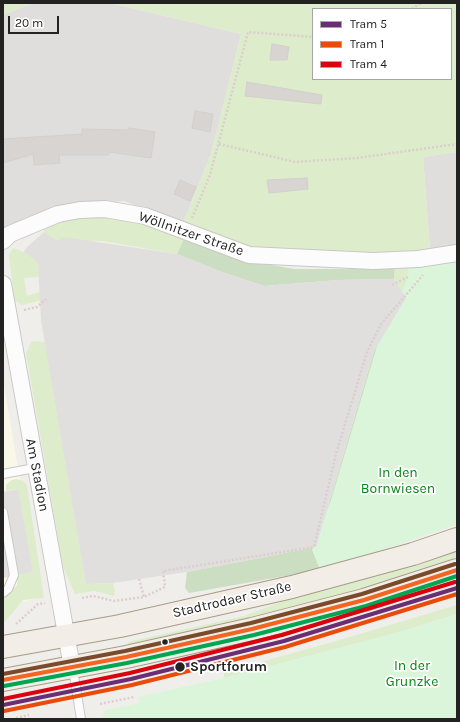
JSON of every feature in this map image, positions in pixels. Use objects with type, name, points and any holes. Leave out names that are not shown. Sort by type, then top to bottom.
[{"type":"main road","name":"Stadtrodaer Straße","points":[[3,647],[154,619],[292,587],[413,554],[457,539]]},
{"type":"main road","points":[[3,680],[252,629],[364,600],[457,570]]},
{"type":"street","name":"Wöllnitzer Straße","points":[[3,241],[10,234],[51,217],[80,210],[105,209],[145,216],[249,255],[373,261],[418,259],[457,253]]},
{"type":"street","name":"Am Stadion","points":[[3,284],[72,667]]},
{"type":"lane","points":[[3,474],[35,468]]},
{"type":"lane","points":[[3,512],[14,575],[8,588],[3,592]]},
{"type":"lane","points":[[72,667],[81,719]]},
{"type":"path","points":[[188,231],[210,175],[219,144],[227,106],[240,67],[248,32],[312,37]]},
{"type":"path","points":[[219,144],[295,162],[357,158],[457,144]]},
{"type":"path","points":[[82,598],[93,596],[114,601],[144,598],[165,587],[163,571],[314,547],[336,454],[367,352],[381,324],[424,274],[417,275]]},
{"type":"path","points":[[392,285],[404,278],[410,277]]},
{"type":"path","points":[[22,310],[37,307],[46,299]]},
{"type":"path","points":[[139,579],[144,598]]},
{"type":"path","points":[[13,628],[38,604],[47,603]]},
{"type":"path","points":[[100,704],[134,697]]},
{"type":"path","points":[[16,718],[29,715]]},
{"type":"shaded area","points":[[33,3],[110,3],[241,34],[211,154],[183,223],[124,201],[57,208],[3,231],[3,15]]},
{"type":"shaded area","points":[[457,152],[457,246],[430,250],[423,157]]},
{"type":"shaded area","points":[[44,232],[57,241],[64,237],[177,254],[222,272],[264,286],[338,280],[394,279],[406,298],[374,351],[316,547],[187,572],[113,583],[86,584],[41,320],[38,262],[24,252],[26,248]]},
{"type":"shaded area","points":[[3,380],[40,598],[3,605]]},
{"type":"shaded area","points":[[18,489],[33,572],[3,578],[3,492]]},
{"type":"green space","points":[[3,3],[33,3],[3,15]]},
{"type":"green space","points":[[110,3],[457,3],[457,152],[423,157],[430,250],[317,257],[237,245],[183,223],[211,154],[241,34]]},
{"type":"green space","points":[[84,216],[118,217],[137,220],[185,237],[177,254],[103,241],[57,242],[46,234],[42,228],[69,219]]},
{"type":"green space","points":[[185,237],[249,261],[294,269],[349,269],[395,265],[394,279],[338,280],[264,286],[222,272],[177,254]]},
{"type":"green space","points":[[13,248],[24,252],[38,261],[39,277],[24,278],[27,296],[40,292],[40,301],[21,305],[14,299],[9,255]]},
{"type":"green space","points":[[457,258],[403,295],[394,279],[395,265]]},
{"type":"green space","name":"In den Bornwiesen","points":[[457,260],[457,524],[321,572],[312,550],[331,500],[380,336],[406,282],[409,264]]},
{"type":"green space","points":[[406,298],[325,569],[189,593],[185,588],[187,572],[316,547],[374,351]]},
{"type":"green space","points":[[32,341],[46,342],[86,584],[113,583],[115,591],[114,596],[94,591],[75,594],[63,567],[26,353]]},
{"type":"green space","points":[[17,479],[23,481],[27,485],[44,598],[23,600],[3,624],[3,599],[17,585],[17,575],[33,572],[17,489],[6,491],[6,485],[12,480]]},
{"type":"green space","points":[[457,547],[457,557],[361,589],[220,626],[129,645],[128,642],[244,616],[307,592]]},
{"type":"green space","points":[[457,605],[457,614],[396,633],[224,678],[224,672],[333,642]]},
{"type":"green space","points":[[361,611],[284,634],[279,638],[278,632]]},
{"type":"green space","name":"In der Grunzke","points":[[457,614],[457,719],[102,719],[105,710],[140,703],[138,697],[224,678],[396,633]]},
{"type":"building","points":[[272,44],[289,47],[287,60],[270,60]]},
{"type":"building","points":[[247,82],[322,95],[321,104],[245,96]]},
{"type":"building","points":[[195,111],[213,114],[210,132],[192,128]]},
{"type":"building","points":[[129,128],[155,132],[151,158],[109,152],[109,155],[59,155],[60,163],[34,165],[33,154],[3,163],[3,139],[82,134],[82,129],[129,130]]},
{"type":"building","points":[[307,178],[308,189],[269,193],[267,180]]},
{"type":"building","points":[[180,180],[196,187],[190,201],[174,194]]},
{"type":"tram line","name":"4","points":[[3,699],[130,673],[282,635],[455,582]]},
{"type":"tram line","name":"5","points":[[3,705],[131,679],[284,641],[457,588]]},
{"type":"tram line","name":"1","points":[[4,711],[132,685],[285,647],[457,594]]},
{"type":"transit line","points":[[3,674],[125,651],[251,623],[362,594],[455,564]]},
{"type":"transit line","points":[[3,680],[126,657],[252,629],[364,600],[457,570]]},
{"type":"transit line","points":[[4,686],[127,663],[254,635],[366,606],[457,576]]},
{"type":"place","name":"Sportforum","points":[[180,667]]}]
